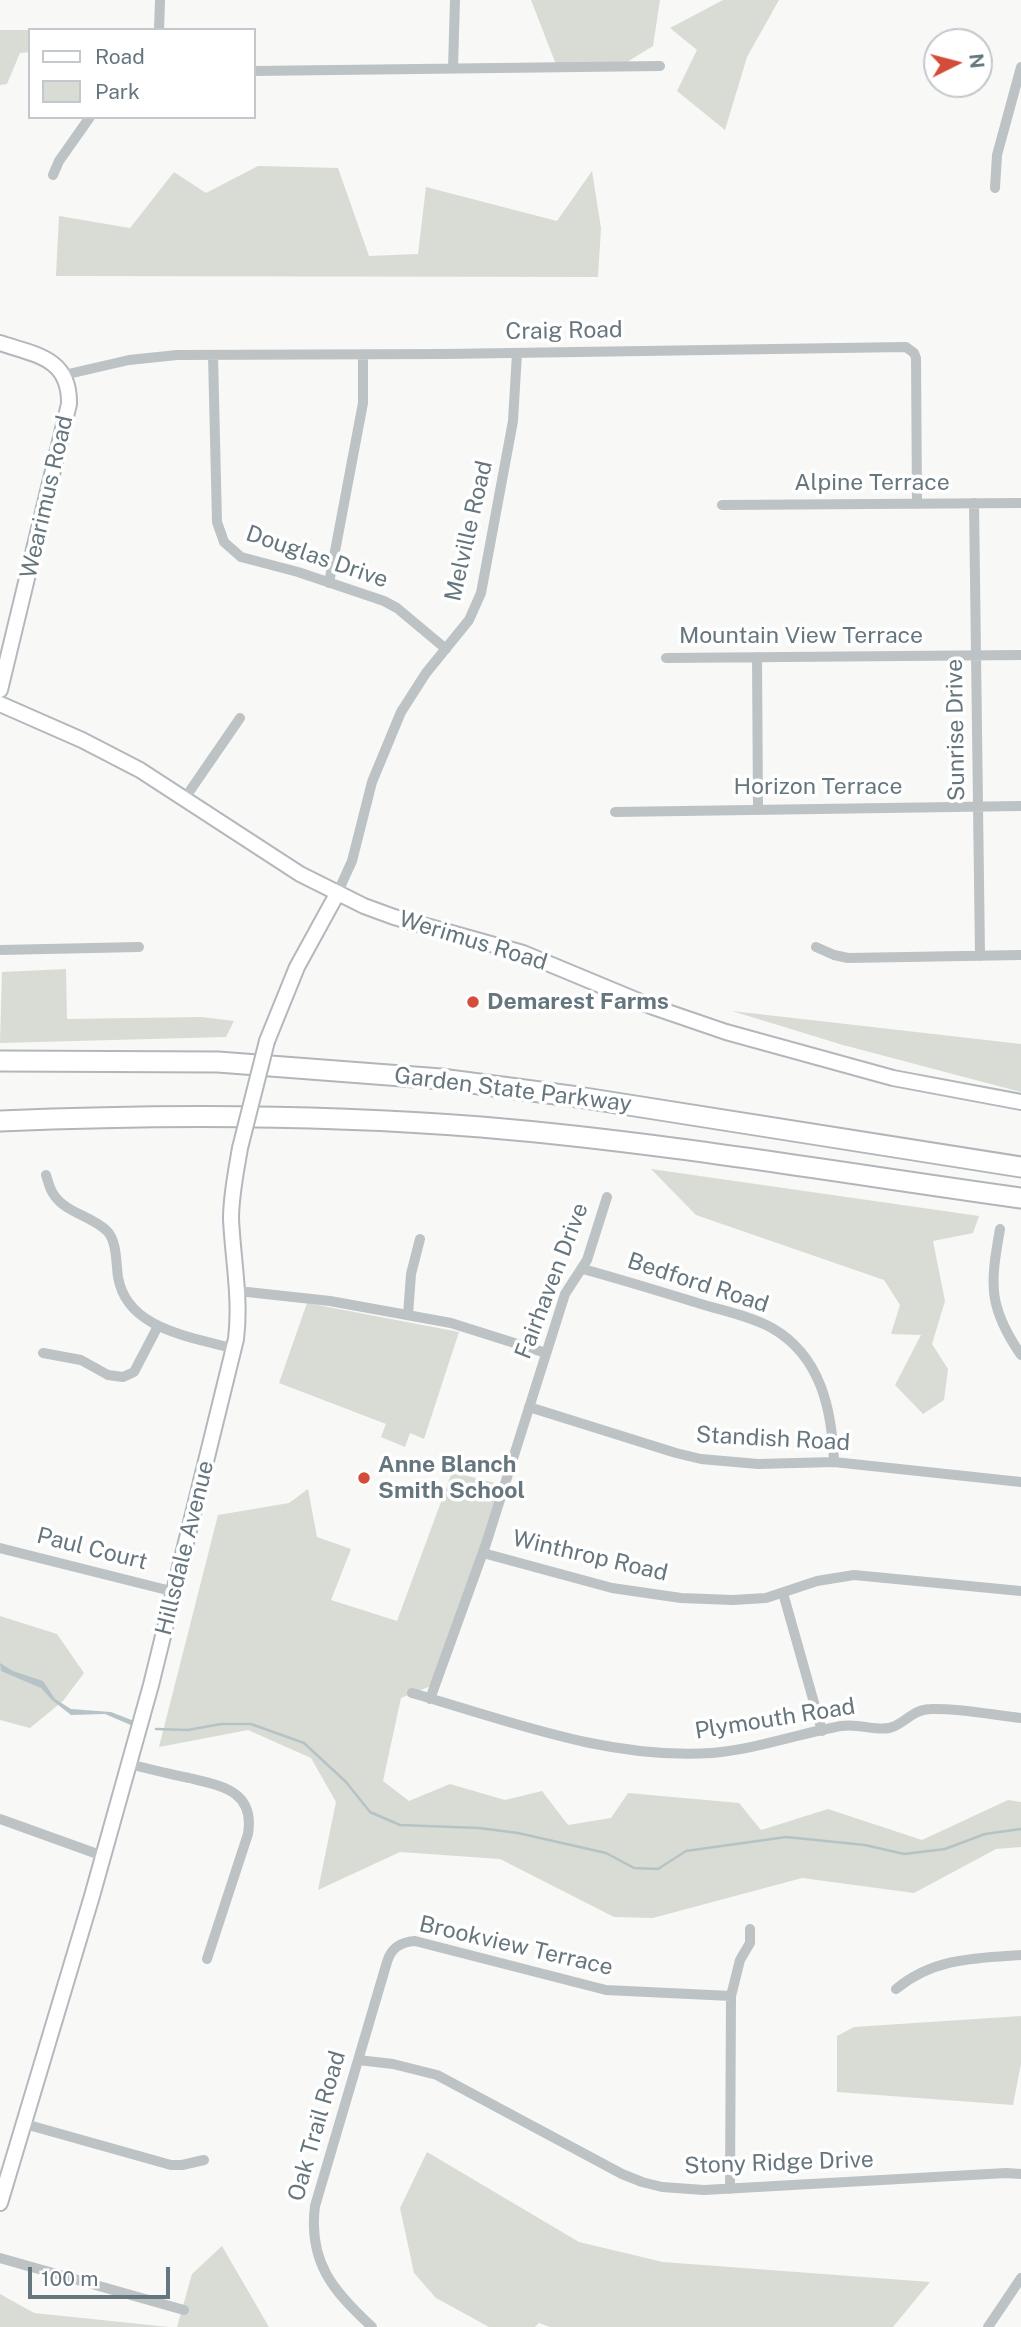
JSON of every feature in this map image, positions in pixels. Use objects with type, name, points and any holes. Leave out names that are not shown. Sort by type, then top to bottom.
[{"type":"highway","name":"Garden State Parkway","points":[[0,1061],[218,1062],[441,1079],[578,1097],[1021,1167]]},
{"type":"highway","name":"Garden State Parkway","points":[[0,1121],[208,1115],[482,1127],[629,1143],[1021,1198]]},
{"type":"street","points":[[159,28],[160,0]]},
{"type":"street","points":[[453,68],[455,0]]},
{"type":"street","points":[[256,71],[660,66]]},
{"type":"street","points":[[995,188],[997,155],[1021,67]]},
{"type":"street","points":[[53,175],[59,161],[89,119]]},
{"type":"street","points":[[0,344],[43,357],[64,375]]},
{"type":"street","name":"Craig Road","points":[[64,375],[150,356],[906,347],[911,349],[916,358],[918,504]]},
{"type":"street","name":"Melville Road","points":[[337,894],[352,861],[372,782],[391,734],[412,692],[469,620],[481,593],[513,421],[517,353]]},
{"type":"street","name":"Douglas Drive","points":[[214,355],[217,522],[219,533],[232,551],[241,557],[384,601],[397,608],[446,649]]},
{"type":"street","points":[[329,583],[363,402],[363,355]]},
{"type":"street","name":"Wearimus Road","points":[[0,690],[69,404],[68,385],[64,375]]},
{"type":"street","name":"Sunrise Drive","points":[[974,503],[980,956]]},
{"type":"street","name":"Alpine Terrace","points":[[722,505],[1021,503]]},
{"type":"street","name":"Mountain View Terrace","points":[[666,658],[1021,654]]},
{"type":"street","points":[[757,657],[758,809]]},
{"type":"street","name":"Werimus Road","points":[[0,704],[112,754],[300,874],[337,894],[394,917],[520,952],[653,1007],[726,1032],[893,1078],[1021,1102]]},
{"type":"street","points":[[184,798],[240,718]]},
{"type":"street","name":"Horizon Terrace","points":[[615,812],[1021,806]]},
{"type":"street","name":"Hillsdale Avenue","points":[[0,2203],[129,1764],[175,1592],[234,1349],[239,1316],[231,1199],[240,1148],[267,1041],[297,967],[337,894]]},
{"type":"street","points":[[0,950],[139,947]]},
{"type":"street","points":[[816,947],[848,958],[1021,955]]},
{"type":"street","points":[[46,1175],[54,1195],[70,1209],[108,1231],[112,1238],[123,1295],[142,1317],[158,1326],[234,1349]]},
{"type":"street","name":"Fairhaven Drive","points":[[430,1699],[483,1553],[565,1294],[583,1269],[607,1197]]},
{"type":"street","points":[[1000,1229],[992,1276],[995,1305],[1006,1334],[1021,1355]]},
{"type":"street","points":[[408,1315],[411,1274],[420,1239]]},
{"type":"street","name":"Bedford Road","points":[[583,1269],[758,1321],[785,1337],[807,1360],[824,1392],[833,1432],[834,1462]]},
{"type":"street","points":[[238,1292],[306,1297],[408,1315],[480,1331],[546,1353]]},
{"type":"street","points":[[43,1353],[81,1360],[108,1375],[123,1377],[134,1372],[158,1326]]},
{"type":"street","name":"Standish Road","points":[[529,1407],[701,1459],[758,1464],[834,1462],[1021,1482]]},
{"type":"street","name":"Paul Court","points":[[0,1548],[175,1592]]},
{"type":"street","name":"Winthrop Road","points":[[483,1553],[646,1594],[733,1600],[766,1598],[817,1581],[853,1575],[1021,1591]]},
{"type":"street","points":[[783,1593],[822,1731]]},
{"type":"street","name":"Plymouth Road","points":[[412,1693],[595,1744],[652,1752],[735,1751],[854,1725],[888,1728],[912,1714],[932,1709],[1021,1718]]},
{"type":"street","points":[[129,1764],[223,1787],[239,1796],[245,1805],[248,1835],[207,1959]]},
{"type":"street","points":[[0,1819],[103,1856]]},
{"type":"street","points":[[730,2189],[730,1996],[740,1960],[750,1943],[750,1929]]},
{"type":"street","name":"Brookview Terrace","points":[[387,1962],[393,1949],[415,1941],[606,1990],[730,1996]]},
{"type":"street","points":[[896,1989],[915,1975],[947,1962],[964,1958],[1021,1955]]},
{"type":"street","name":"Oak Trail Road","points":[[372,2327],[328,2281],[316,2253],[313,2237],[315,2206],[387,1962]]},
{"type":"street","name":"Stony Ridge Drive","points":[[358,2060],[393,2064],[437,2076],[622,2174],[642,2182],[683,2190],[1021,2174]]},
{"type":"street","points":[[25,2124],[171,2165],[194,2164],[204,2160]]},
{"type":"street","points":[[0,2258],[184,2310]]},
{"type":"street","points":[[988,2327],[1021,2278]]},
{"type":"green space","points":[[531,0],[660,0],[653,46],[622,65],[557,67]]},
{"type":"green space","points":[[723,0],[779,0],[747,57],[725,130],[677,91],[697,50],[670,28]]},
{"type":"green space","points":[[0,30],[28,30],[28,52],[20,53],[7,84],[0,85]]},
{"type":"green space","points":[[258,166],[338,168],[369,256],[418,254],[426,187],[557,221],[592,171],[601,228],[598,277],[56,276],[59,216],[130,228],[174,172],[206,193]]},
{"type":"green space","points":[[66,969],[67,1019],[202,1017],[234,1021],[226,1037],[0,1043],[2,972]]},
{"type":"green space","points":[[732,1011],[1021,1044],[1021,1092],[843,1045]]},
{"type":"green space","points":[[651,1169],[979,1216],[973,1233],[933,1241],[945,1301],[932,1344],[948,1369],[944,1400],[923,1414],[895,1385],[921,1335],[891,1334],[900,1305],[884,1280],[696,1215]]},
{"type":"green space","points":[[307,1303],[459,1332],[424,1439],[410,1433],[405,1447],[381,1437],[386,1424],[279,1383]]},
{"type":"green space","points":[[452,1472],[506,1486],[441,1682],[401,1698],[383,1781],[409,1801],[450,1784],[505,1800],[542,1791],[568,1825],[611,1818],[628,1793],[739,1803],[761,1830],[828,1809],[922,1840],[1008,1800],[1021,1802],[1021,1847],[996,1849],[914,1893],[802,1878],[653,1918],[614,1917],[500,1859],[400,1852],[318,1890],[336,1802],[311,1758],[248,1730],[159,1747],[218,1515],[289,1503],[308,1489],[317,1537],[351,1549],[331,1600],[397,1621]]},
{"type":"green space","points":[[0,1616],[57,1634],[84,1673],[63,1701],[30,1728],[0,1720]]},
{"type":"green space","points":[[1021,2016],[1021,2064],[1013,2105],[837,2092],[837,2036],[854,2027]]},
{"type":"green space","points":[[427,2152],[579,2242],[663,2262],[930,2282],[893,2327],[550,2327],[539,2323],[535,2327],[489,2327],[436,2298],[414,2273],[400,2208]]},
{"type":"green space","points":[[222,2246],[269,2327],[177,2327],[192,2274]]},
{"type":"green space","points":[[0,2294],[34,2313],[169,2327],[0,2327]]},
{"type":"shaded area","points":[[0,1663],[13,1671],[43,1681],[55,1699],[71,1709],[111,1712],[134,1721],[133,1726],[105,1714],[71,1715],[41,1688],[1,1671]]},
{"type":"waterway","points":[[156,1729],[188,1730],[221,1724],[251,1724],[304,1743],[346,1782],[370,1812],[400,1825],[479,1828],[518,1833],[606,1853],[634,1868],[658,1869],[686,1851],[786,1837],[865,1845],[904,1854],[945,1849],[985,1834],[1021,1829]]},
{"type":"place","name":"Demarest Farms","points":[[473,1002]]},
{"type":"place","name":"Anne Blanch Smith School","points":[[364,1478]]}]
